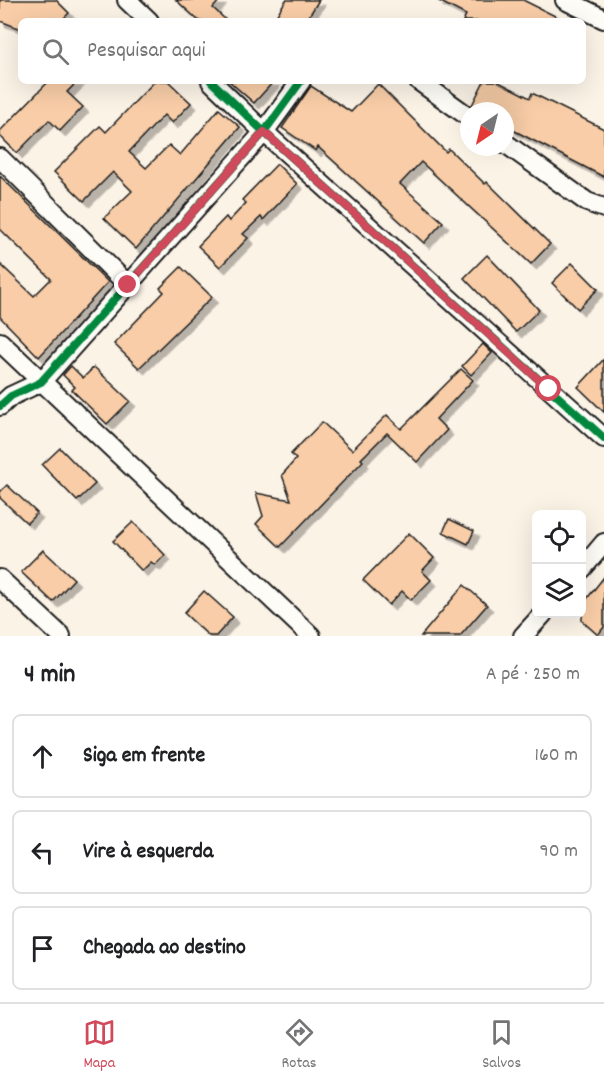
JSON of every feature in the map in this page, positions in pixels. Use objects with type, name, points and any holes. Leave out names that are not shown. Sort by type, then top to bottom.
[{"type":"street","points":[[127,0],[146,12]]},
{"type":"street","points":[[565,0],[604,19]]},
{"type":"street","points":[[214,84],[264,132],[604,438]]},
{"type":"street","points":[[0,406],[11,396],[41,382],[264,132],[299,84]]},
{"type":"street","points":[[423,84],[460,111]]},
{"type":"street","points":[[514,149],[587,202],[604,208]]},
{"type":"street","points":[[0,158],[128,285]]},
{"type":"street","points":[[0,342],[311,636]]},
{"type":"street","points":[[586,564],[604,543]]},
{"type":"street","points":[[0,579],[61,636]]},
{"type":"street","points":[[523,636],[539,618]]},
{"type":"building","points":[[0,0],[56,0],[69,13],[64,18],[18,18],[18,28],[0,21]]},
{"type":"building","points":[[176,0],[220,0],[213,8],[224,18],[196,18]]},
{"type":"building","points":[[286,0],[319,0],[308,18],[275,18]]},
{"type":"building","points":[[437,0],[523,0],[559,18],[464,18],[466,15]]},
{"type":"building","points":[[46,84],[75,84],[67,92],[83,107],[60,131],[49,120],[17,153],[0,136],[0,131]]},
{"type":"building","points":[[152,84],[171,84],[191,103],[172,123],[164,115],[129,152],[146,168],[169,145],[180,155],[219,109],[240,127],[136,249],[104,218],[132,191],[113,172],[84,201],[54,172],[100,126],[106,132]]},
{"type":"building","points":[[232,84],[271,84],[254,103]]},
{"type":"building","points":[[378,84],[446,152],[449,149],[485,184],[487,182],[550,244],[531,264],[421,162],[400,184],[443,222],[424,243],[318,147],[316,151],[282,128],[311,86],[351,112]]},
{"type":"building","points":[[482,84],[503,84],[530,98],[532,93],[604,129],[604,177],[514,131],[514,102],[474,102]]},
{"type":"building","points":[[277,164],[297,184],[263,220],[261,217],[243,234],[248,238],[220,267],[198,246],[226,217],[229,221],[246,203],[242,200]]},
{"type":"building","points":[[0,176],[108,282],[39,357],[0,317],[0,264],[34,296],[51,279],[0,229]]},
{"type":"building","points":[[487,255],[539,310],[516,332],[464,278]]},
{"type":"building","points":[[572,263],[598,289],[578,309],[552,283]]},
{"type":"building","points":[[181,267],[212,297],[139,368],[114,344],[164,292],[160,288]]},
{"type":"building","points":[[483,344],[492,353],[471,375],[462,366]]},
{"type":"building","points":[[604,359],[604,412],[578,387]]},
{"type":"building","points":[[71,366],[83,378],[94,367],[130,401],[107,424],[72,390],[75,387],[63,375]]},
{"type":"building","points":[[461,369],[473,380],[436,419],[447,430],[417,462],[387,433],[280,547],[256,524],[263,516],[256,493],[291,500],[282,475],[296,459],[291,454],[322,422],[352,450],[387,415],[401,429]]},
{"type":"building","points":[[60,448],[95,484],[77,501],[42,465]]},
{"type":"building","points":[[7,485],[37,513],[27,523],[0,498],[0,492]]},
{"type":"building","points":[[449,519],[474,531],[468,544],[443,532]]},
{"type":"building","points":[[133,522],[165,555],[155,565],[151,562],[142,571],[113,541]]},
{"type":"building","points":[[409,533],[434,558],[422,571],[431,580],[411,600],[402,591],[389,605],[363,580]]},
{"type":"building","points":[[43,550],[74,579],[53,602],[21,572]]},
{"type":"building","points":[[604,577],[604,627],[598,635],[582,621],[582,618],[586,618],[586,600]]},
{"type":"building","points":[[464,585],[487,605],[460,636],[421,636]]},
{"type":"building","points":[[204,591],[233,617],[216,636],[209,636],[184,613]]},
{"type":"cycle path","points":[[214,84],[264,132],[604,438]]},
{"type":"cycle path","points":[[0,406],[11,396],[41,382],[264,132],[299,84]]},
{"type":"route","points":[[128,285],[264,132],[549,389]]}]
